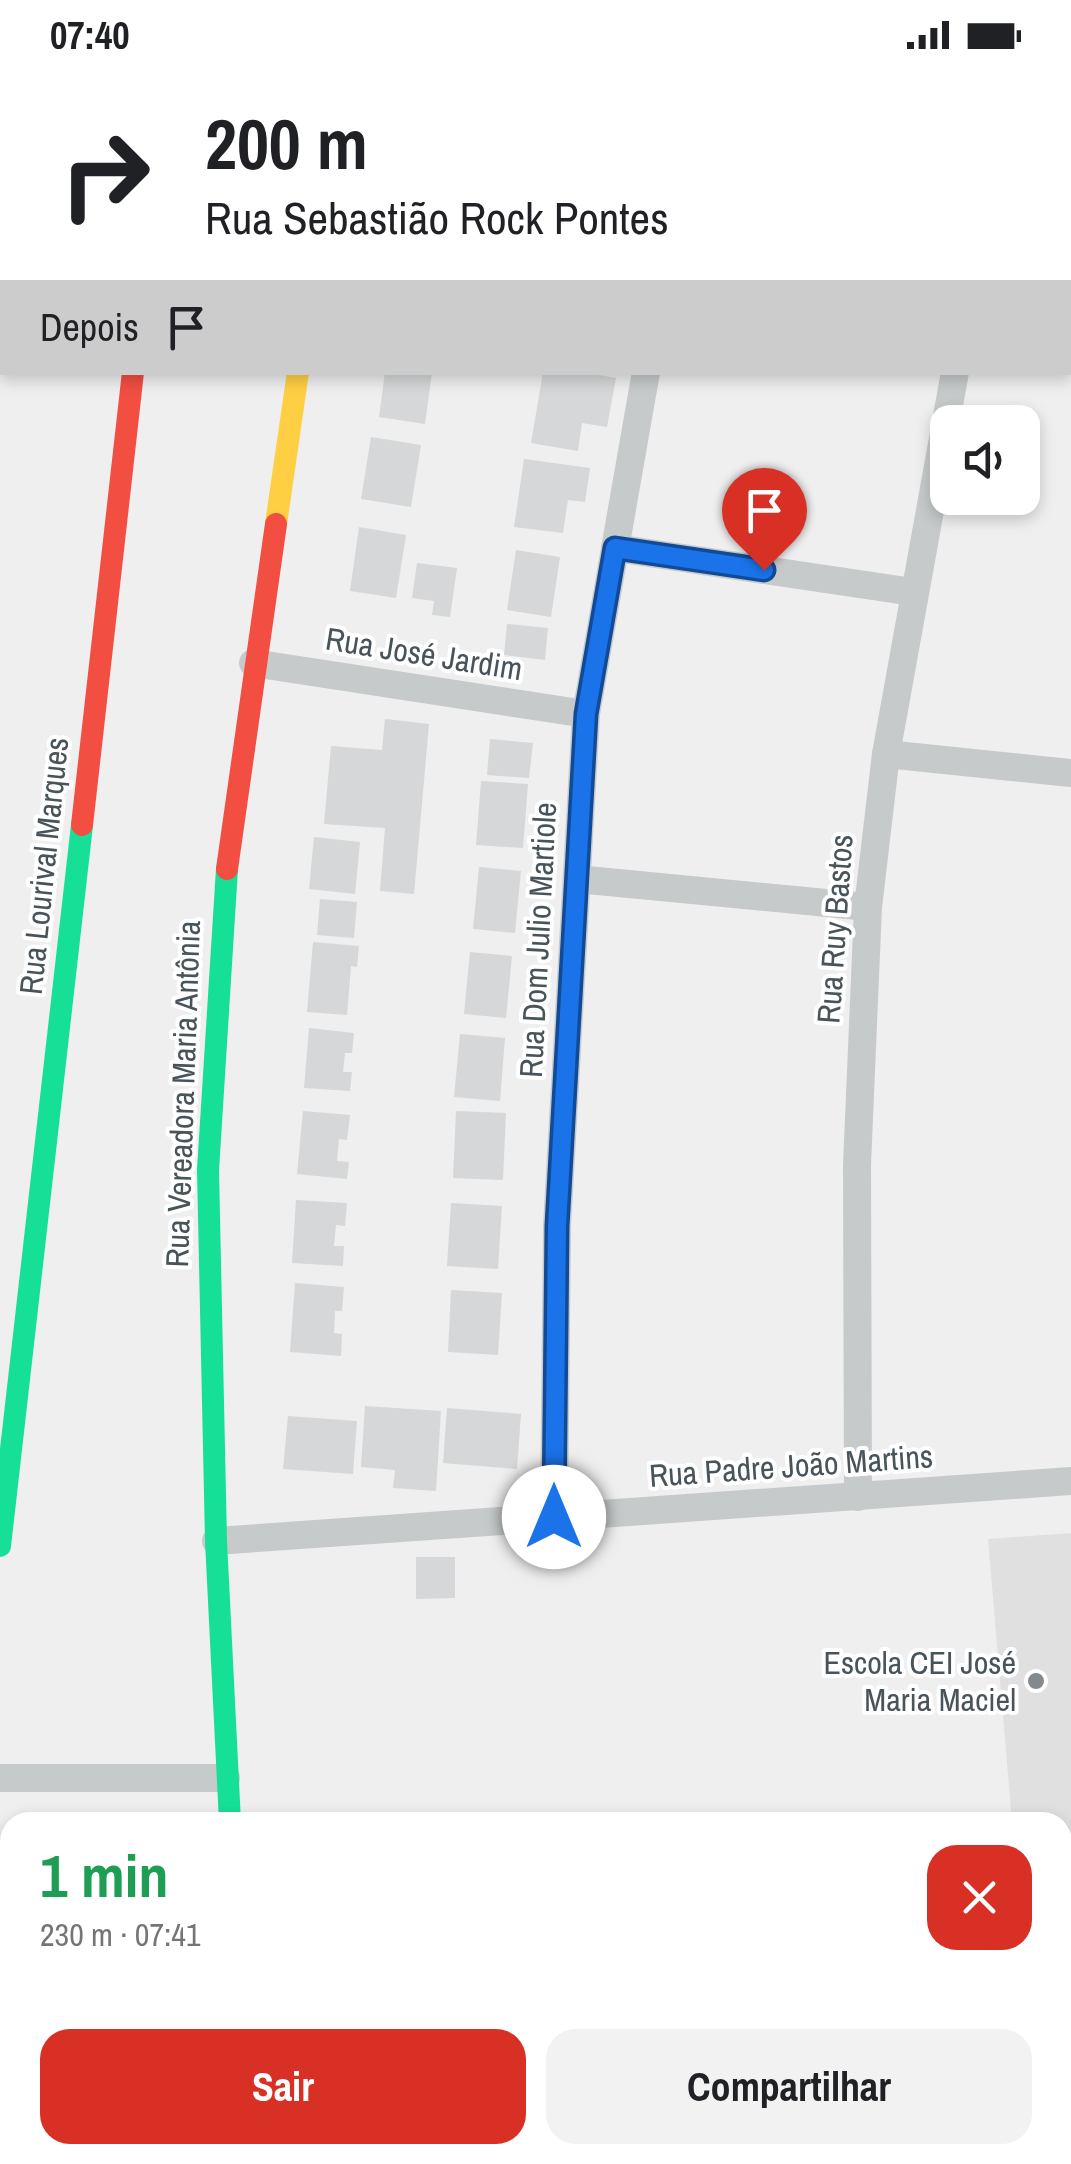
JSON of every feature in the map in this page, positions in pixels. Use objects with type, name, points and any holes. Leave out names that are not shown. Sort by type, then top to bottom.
[{"type":"street","name":"Rua Lourival Marques","points":[[0,1546],[133,375]]},
{"type":"street","name":"Rua Vereadora Maria Antônia","points":[[229,1812],[216,1542],[208,1170],[229,839],[298,375]]},
{"type":"street","name":"Rua Dom Julio Martiole","points":[[554,1517],[557,1226],[586,714],[645,375]]},
{"type":"street","name":"Rua Ruy Bastos","points":[[858,1497],[857,1165],[868,907],[886,754],[954,375]]},
{"type":"street","points":[[615,548],[914,592]]},
{"type":"street","name":"Rua José Jardim","points":[[252,664],[586,714]]},
{"type":"street","points":[[886,754],[1071,773]]},
{"type":"street","points":[[577,879],[868,907]]},
{"type":"street","name":"Rua Padre João Martins","points":[[216,1542],[1071,1482]]},
{"type":"street","points":[[0,1778],[226,1778]]},
{"type":"shaded area","name":"Escola CEI José Maria Maciel","points":[[1071,1533],[1071,1812],[1011,1812],[988,1539]]},
{"type":"building","points":[[385,375],[432,375],[425,424],[379,417]]},
{"type":"building","points":[[542,375],[616,378],[607,427],[582,423],[578,451],[531,443]]},
{"type":"building","points":[[371,437],[421,445],[411,507],[361,499]]},
{"type":"building","points":[[524,459],[590,468],[585,502],[568,500],[563,533],[514,527]]},
{"type":"building","points":[[359,527],[406,535],[396,598],[350,591]]},
{"type":"building","points":[[516,550],[560,557],[551,617],[507,610]]},
{"type":"building","points":[[417,563],[457,568],[450,617],[432,615],[434,601],[412,598]]},
{"type":"building","points":[[507,624],[548,628],[545,660],[504,655]]},
{"type":"building","points":[[385,719],[429,724],[414,894],[380,891],[385,828],[324,824],[331,746],[382,750]]},
{"type":"building","points":[[490,739],[533,743],[529,778],[487,775]]},
{"type":"building","points":[[481,781],[528,784],[523,848],[476,845]]},
{"type":"building","points":[[314,837],[360,842],[355,894],[309,889]]},
{"type":"building","points":[[479,867],[521,871],[515,933],[473,929]]},
{"type":"building","points":[[320,899],[357,902],[354,938],[317,935]]},
{"type":"building","points":[[313,942],[359,946],[357,967],[351,966],[347,1015],[307,1012]]},
{"type":"building","points":[[470,952],[512,956],[506,1018],[464,1014]]},
{"type":"building","points":[[309,1028],[354,1033],[352,1053],[345,1053],[343,1072],[352,1072],[350,1091],[304,1088]]},
{"type":"building","points":[[460,1034],[505,1038],[500,1101],[454,1097]]},
{"type":"building","points":[[303,1111],[350,1115],[347,1140],[339,1139],[337,1161],[349,1162],[347,1179],[297,1174]]},
{"type":"building","points":[[456,1111],[506,1113],[503,1180],[453,1178]]},
{"type":"building","points":[[296,1200],[347,1203],[345,1226],[336,1225],[334,1246],[344,1246],[343,1266],[292,1263]]},
{"type":"building","points":[[451,1203],[502,1206],[498,1269],[447,1266]]},
{"type":"building","points":[[295,1283],[344,1287],[342,1311],[335,1311],[334,1333],[342,1334],[341,1356],[290,1352]]},
{"type":"building","points":[[451,1290],[502,1293],[498,1355],[448,1352]]},
{"type":"building","points":[[365,1406],[441,1411],[436,1491],[393,1488],[395,1470],[361,1467]]},
{"type":"building","points":[[447,1408],[521,1414],[517,1469],[443,1463]]},
{"type":"building","points":[[288,1416],[357,1421],[353,1474],[283,1469]]},
{"type":"building","points":[[416,1557],[455,1557],[455,1598],[416,1599]]},
{"type":"traffic: fast","points":[[0,1546],[82,825]]},
{"type":"traffic: fast","points":[[227,869],[208,1170],[216,1541],[230,1812]]},
{"type":"traffic: slow","points":[[276,524],[298,375]]},
{"type":"traffic: jam","points":[[82,825],[133,375]]},
{"type":"traffic: jam","points":[[227,869],[276,524]]},
{"type":"place","name":"Escola CEI José Maria Maciel","points":[[1036,1681]]},
{"type":"route","points":[[554,1517],[557,1226],[586,714],[615,548],[764,570]]}]
